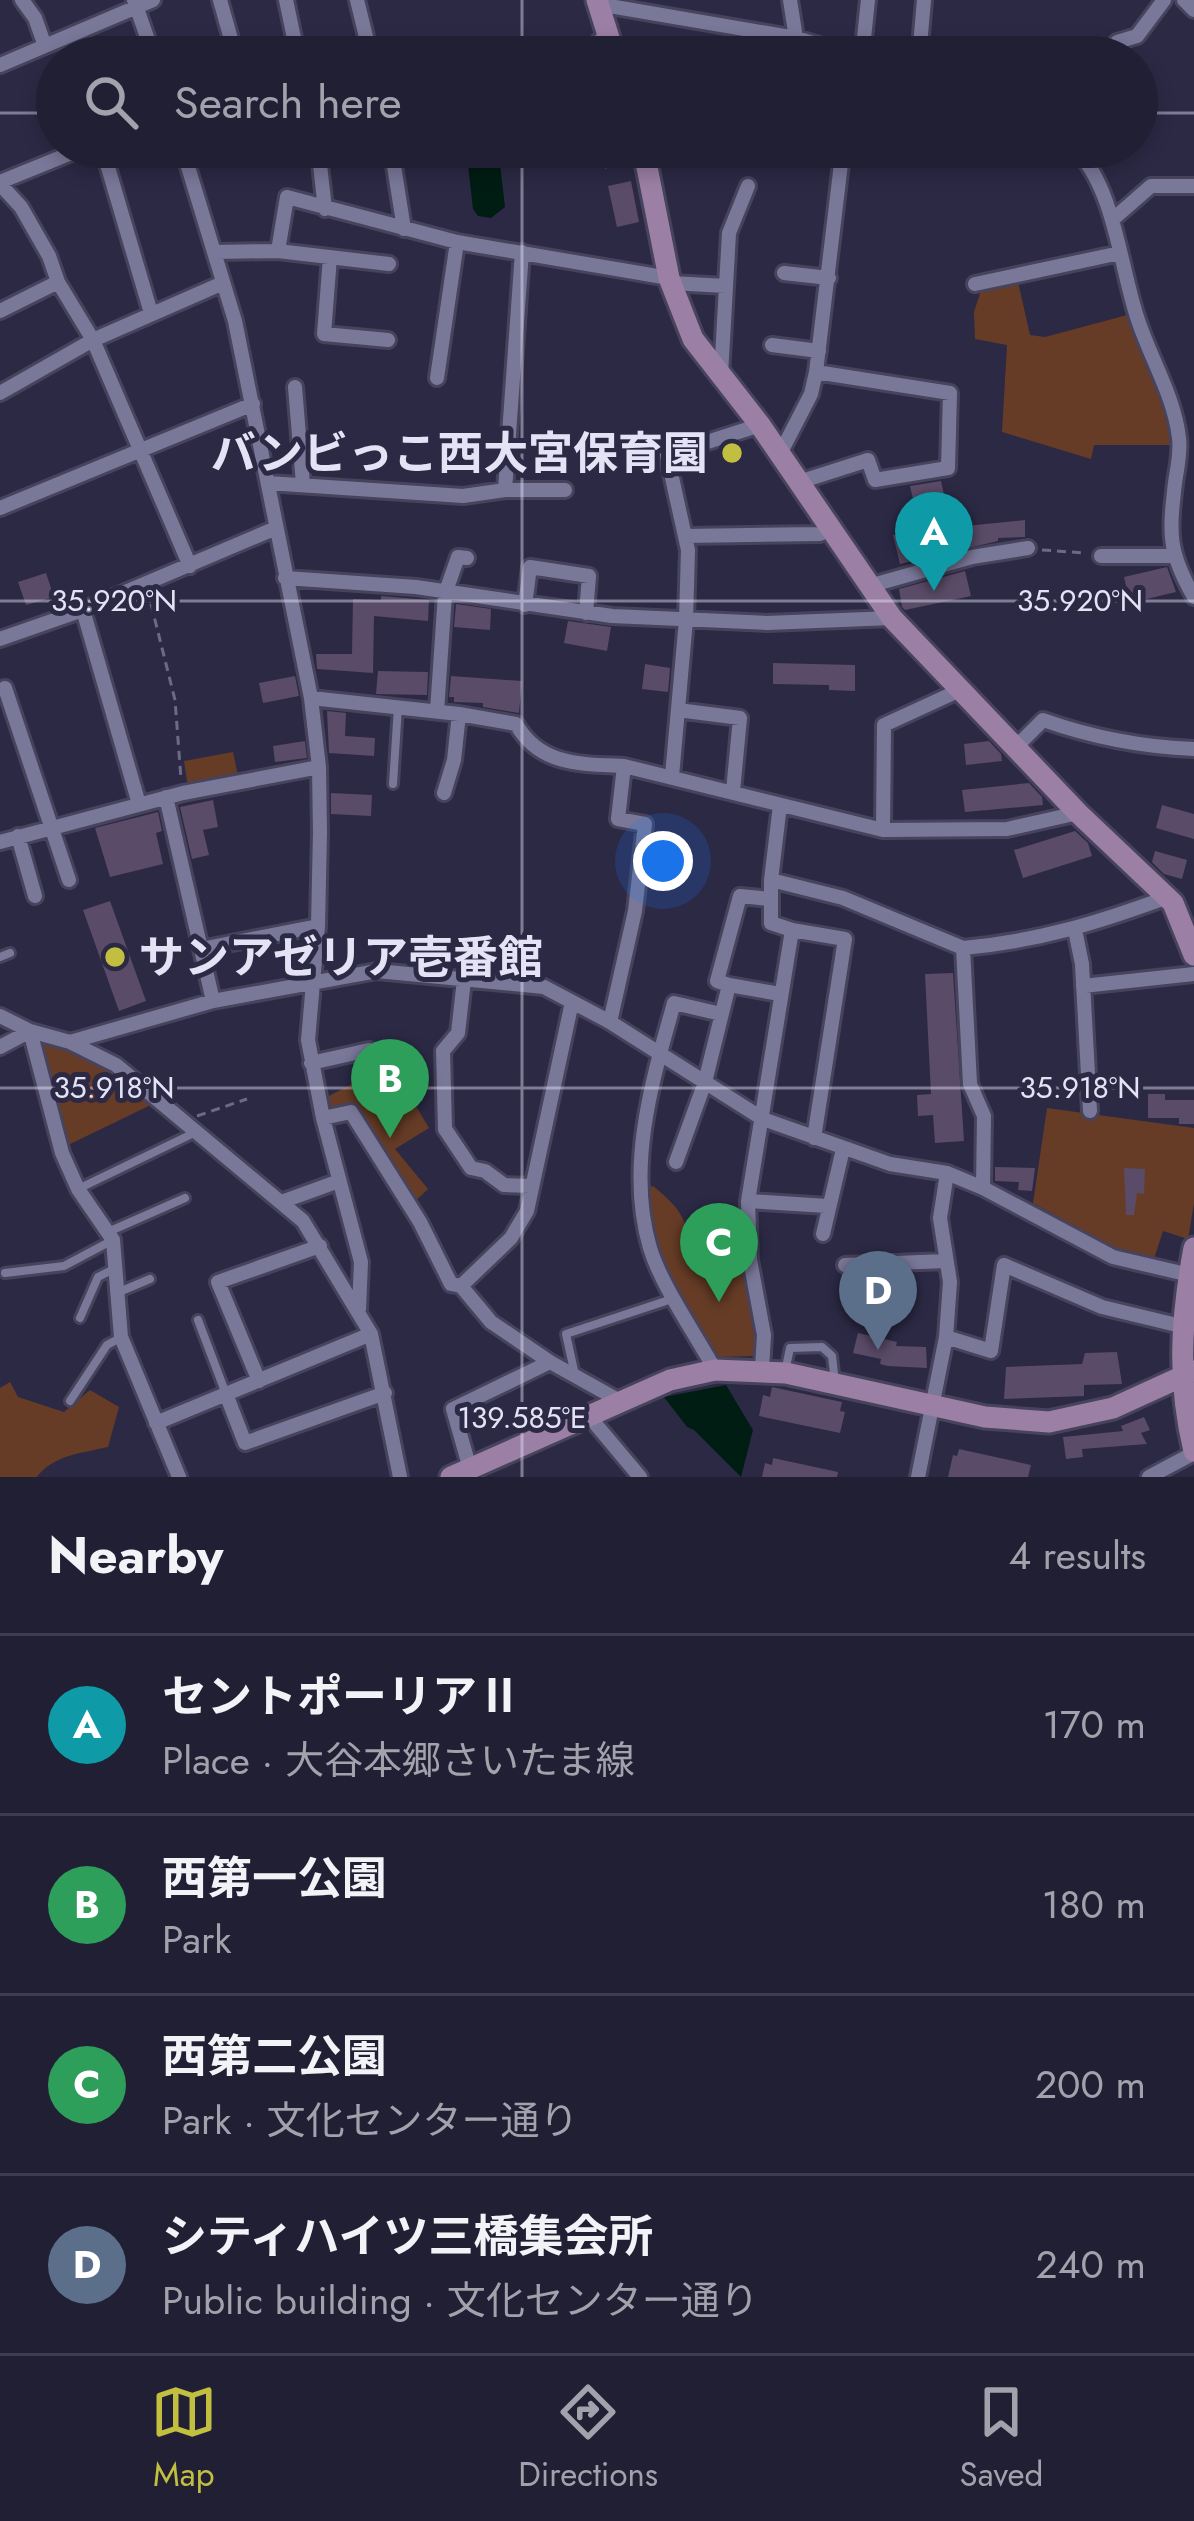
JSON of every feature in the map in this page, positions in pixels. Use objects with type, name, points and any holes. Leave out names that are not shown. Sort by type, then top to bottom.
[{"type":"main road","points":[[597,2],[609,36]]},
{"type":"main road","points":[[647,168],[670,280],[693,339],[760,425],[892,618],[958,691],[1168,897],[1194,955]]},
{"type":"main road","points":[[1194,1248],[1181,1326],[1194,1452]]},
{"type":"main road","points":[[461,1473],[670,1380],[715,1370],[762,1369],[1009,1421],[1049,1422],[1114,1408],[1188,1374]]},
{"type":"street","points":[[22,0],[41,36]]},
{"type":"street","points":[[69,36],[135,3],[153,0]]},
{"type":"street","points":[[220,0],[230,36]]},
{"type":"street","points":[[286,0],[294,36]]},
{"type":"street","points":[[358,0],[366,36]]},
{"type":"street","points":[[790,0],[799,36]]},
{"type":"street","points":[[864,36],[868,0]]},
{"type":"street","points":[[920,36],[923,0]]},
{"type":"street","points":[[1184,0],[1194,10]]},
{"type":"street","points":[[597,2],[654,7],[786,36]]},
{"type":"street","points":[[135,3],[147,36]]},
{"type":"street","points":[[1137,36],[1155,3]]},
{"type":"street","points":[[0,65],[36,50]]},
{"type":"street","points":[[36,168],[0,183],[22,207],[93,340],[190,566]]},
{"type":"street","points":[[108,168],[151,314]]},
{"type":"street","points":[[188,168],[253,404],[311,698],[320,767],[318,926],[308,1040],[361,1262],[358,1309]]},
{"type":"street","points":[[320,168],[325,209]]},
{"type":"street","points":[[394,168],[404,229]]},
{"type":"street","points":[[780,454],[817,372],[841,168]]},
{"type":"street","points":[[1091,168],[1112,220],[1137,318],[1175,412],[1180,445],[1171,524],[1173,556],[1194,597]]},
{"type":"street","points":[[721,375],[728,232],[748,186]]},
{"type":"street","points":[[1112,220],[1150,186],[1194,186]]},
{"type":"street","points":[[278,250],[286,197],[457,242],[726,286]]},
{"type":"street","points":[[436,377],[457,242]]},
{"type":"street","points":[[214,252],[278,250],[389,264]]},
{"type":"street","points":[[505,490],[522,252]]},
{"type":"street","points":[[975,284],[1120,253]]},
{"type":"street","points":[[330,257],[324,334],[388,340]]},
{"type":"street","points":[[784,273],[829,278]]},
{"type":"street","points":[[0,311],[58,282]]},
{"type":"street","points":[[0,393],[93,340],[223,283]]},
{"type":"street","points":[[772,345],[819,351]]},
{"type":"street","points":[[799,482],[868,460],[875,480],[948,468],[950,393],[817,372]]},
{"type":"street","points":[[295,387],[303,484]]},
{"type":"street","points":[[0,508],[253,404]]},
{"type":"street","points":[[672,776],[686,620],[685,536],[667,455],[760,425]]},
{"type":"street","points":[[268,483],[463,496],[565,490]]},
{"type":"street","points":[[0,639],[83,610],[276,528]]},
{"type":"street","points":[[685,536],[831,530]]},
{"type":"street","points":[[869,586],[972,557],[1028,548]]},
{"type":"street","points":[[1101,556],[1173,556]]},
{"type":"street","points":[[437,711],[446,594],[458,557],[467,558]]},
{"type":"street","points":[[525,605],[530,566],[589,575],[586,613]]},
{"type":"street","points":[[285,578],[416,587],[586,613],[686,620],[892,618]]},
{"type":"street","points":[[83,610],[139,804]]},
{"type":"street","points":[[4,688],[69,880]]},
{"type":"street","points":[[884,830],[884,725],[958,691]]},
{"type":"street","points":[[311,698],[516,724],[539,753],[568,763],[624,766],[672,776],[884,830],[1007,829],[1078,812]]},
{"type":"street","points":[[678,710],[740,718],[733,791]]},
{"type":"street","points":[[444,793],[460,714]]},
{"type":"street","points":[[1015,748],[1043,720],[1091,737],[1149,747],[1194,748]]},
{"type":"street","points":[[610,1022],[635,911],[645,824],[618,819],[624,766]]},
{"type":"street","points":[[0,842],[183,793],[320,767]]},
{"type":"street","points":[[166,797],[213,1001]]},
{"type":"street","points":[[780,805],[771,922],[845,939],[814,1138]]},
{"type":"street","points":[[18,836],[35,896]]},
{"type":"street","points":[[771,880],[843,898],[964,948],[1025,943],[1168,897]]},
{"type":"street","points":[[770,899],[740,896],[717,981],[780,994]]},
{"type":"street","points":[[201,949],[318,926]]},
{"type":"street","points":[[762,1369],[764,1335],[750,1260],[748,1201],[792,930]]},
{"type":"street","points":[[1075,930],[1090,1111]]},
{"type":"street","points":[[964,948],[970,1084],[984,1116],[983,1188]]},
{"type":"street","points":[[70,1042],[213,1001],[377,971],[544,987],[610,1022],[764,1119],[890,1164],[947,1173],[1114,1257],[1191,1276]]},
{"type":"street","points":[[1083,986],[1194,974]]},
{"type":"street","points":[[464,980],[458,1033],[443,1051],[445,1130],[471,1168],[485,1171],[504,1185],[532,1186]]},
{"type":"street","points":[[676,1162],[705,1082],[729,985]]},
{"type":"street","points":[[461,1286],[511,1238],[526,1211],[572,1002]]},
{"type":"street","points":[[715,1370],[651,1252],[639,1199],[639,1166],[674,1003],[721,1014]]},
{"type":"street","points":[[0,1016],[116,1065],[284,1201],[320,1246],[371,1334],[400,1477]]},
{"type":"street","points":[[0,1047],[30,1031]]},
{"type":"street","points":[[30,1031],[62,1153],[78,1189],[110,1236],[121,1337],[179,1477]]},
{"type":"street","points":[[311,1063],[369,1050],[375,1066]]},
{"type":"street","points":[[323,1118],[351,1112],[420,1222],[452,1284],[461,1286],[491,1322],[620,1401]]},
{"type":"street","points":[[823,1234],[843,1149]]},
{"type":"street","points":[[918,1477],[946,1336],[950,1282],[940,1218],[947,1173]]},
{"type":"street","points":[[284,1201],[339,1181]]},
{"type":"street","points":[[748,1201],[827,1206]]},
{"type":"street","points":[[260,1381],[218,1282],[320,1246]]},
{"type":"street","points":[[845,1264],[946,1261]]},
{"type":"street","points":[[946,1336],[991,1351],[1004,1264],[1102,1307],[1181,1326]]},
{"type":"street","points":[[156,1423],[371,1334]]},
{"type":"street","points":[[461,1473],[453,1409],[550,1362]]},
{"type":"street","points":[[226,1394],[245,1443],[385,1393]]},
{"type":"street","points":[[589,1414],[640,1477]]},
{"type":"street","points":[[1149,1477],[1194,1452]]},
{"type":"lane","points":[[393,784],[398,706]]},
{"type":"lane","points":[[78,1189],[198,1131]]},
{"type":"lane","points":[[5,1273],[64,1267],[110,1236],[185,1198]]},
{"type":"lane","points":[[80,1318],[98,1277],[117,1268]]},
{"type":"lane","points":[[117,1292],[150,1279]]},
{"type":"lane","points":[[575,1376],[566,1334],[676,1298]]},
{"type":"lane","points":[[198,1320],[226,1394]]},
{"type":"lane","points":[[70,1401],[107,1345],[121,1337]]},
{"type":"lane","points":[[786,1373],[790,1348],[815,1344],[832,1356],[835,1383]]},
{"type":"path","points":[[1028,548],[1101,556]]},
{"type":"path","points":[[151,604],[175,700],[183,793]]},
{"type":"path","points":[[185,1120],[247,1100]]},
{"type":"shaded area","points":[[468,168],[500,168],[505,207],[491,218],[478,216]]},
{"type":"shaded area","points":[[1018,282],[1030,335],[1045,337],[1131,314],[1174,431],[1173,445],[1094,445],[1091,459],[1002,432],[1007,345],[975,339],[974,312],[982,287]]},
{"type":"shaded area","points":[[233,752],[238,776],[188,787],[184,761]]},
{"type":"shaded area","points":[[35,1037],[115,1068],[157,1102],[64,1147]]},
{"type":"shaded area","points":[[391,1064],[429,1128],[395,1149],[428,1189],[411,1205],[352,1110],[331,1113],[327,1097]]},
{"type":"shaded area","points":[[1047,1108],[1194,1128],[1194,1203],[1188,1239],[1163,1231],[1154,1259],[1115,1248],[1033,1203]]},
{"type":"shaded area","points":[[653,1186],[684,1221],[694,1267],[743,1258],[759,1337],[757,1356],[716,1357],[657,1250],[643,1189]]},
{"type":"shaded area","points":[[10,1382],[18,1397],[64,1412],[90,1390],[119,1407],[108,1447],[60,1459],[37,1477],[0,1477],[0,1388]]},
{"type":"shaded area","points":[[726,1385],[753,1430],[741,1477],[687,1427],[664,1397]]},
{"type":"building","points":[[631,181],[639,222],[617,227],[608,186]]},
{"type":"building","points":[[941,481],[950,522],[964,519],[966,526],[1025,520],[1025,537],[998,538],[900,564],[893,535],[920,529],[910,486]]},
{"type":"building","points":[[1167,567],[1176,592],[1130,603],[1124,577]]},
{"type":"building","points":[[965,571],[971,596],[902,607],[899,589]]},
{"type":"building","points":[[46,573],[54,597],[26,605],[18,582]]},
{"type":"building","points":[[381,596],[429,600],[428,621],[374,616],[373,673],[317,669],[316,654],[352,654],[353,599],[381,600]]},
{"type":"building","points":[[456,604],[491,609],[490,630],[454,627]]},
{"type":"building","points":[[568,621],[611,627],[607,651],[564,643]]},
{"type":"building","points":[[773,663],[855,665],[855,691],[829,690],[829,685],[773,684]]},
{"type":"building","points":[[645,664],[670,668],[668,692],[642,689]]},
{"type":"building","points":[[378,671],[428,672],[427,695],[376,694]]},
{"type":"building","points":[[295,676],[299,696],[263,703],[259,683]]},
{"type":"building","points":[[451,676],[522,681],[519,713],[483,707],[483,703],[454,702],[449,697]]},
{"type":"building","points":[[327,711],[346,713],[345,736],[375,738],[374,756],[329,753]]},
{"type":"building","points":[[305,741],[307,758],[275,762],[273,746]]},
{"type":"building","points":[[989,741],[1002,761],[966,765],[964,744]]},
{"type":"building","points":[[1029,783],[1043,805],[965,812],[962,790]]},
{"type":"building","points":[[331,793],[372,795],[371,816],[331,814]]},
{"type":"building","points":[[213,800],[218,827],[203,830],[209,855],[192,859],[180,807]]},
{"type":"building","points":[[1162,805],[1194,814],[1194,839],[1156,828]]},
{"type":"building","points":[[158,812],[162,831],[156,833],[163,864],[110,877],[95,828]]},
{"type":"building","points":[[1075,831],[1088,843],[1092,856],[1023,878],[1014,850]]},
{"type":"building","points":[[1155,851],[1187,860],[1182,879],[1164,874],[1152,862]]},
{"type":"building","name":"サンアゼリア壱番館","points":[[110,901],[146,1001],[119,1011],[83,910]]},
{"type":"building","points":[[953,973],[964,1141],[935,1143],[933,1115],[918,1116],[917,1095],[931,1094],[925,974]]},
{"type":"building","points":[[1148,1094],[1165,1094],[1165,1100],[1194,1100],[1194,1124],[1179,1124],[1179,1118],[1148,1118]]},
{"type":"building","points":[[995,1167],[1035,1168],[1032,1191],[1018,1190],[1019,1182],[995,1181]]},
{"type":"building","points":[[1124,1168],[1145,1169],[1144,1194],[1137,1193],[1134,1215],[1126,1215]]},
{"type":"building","points":[[858,1333],[897,1342],[896,1346],[926,1347],[927,1368],[888,1366],[880,1364],[881,1359],[853,1353]]},
{"type":"building","points":[[1117,1352],[1122,1384],[1084,1385],[1084,1396],[1004,1399],[1006,1367],[1082,1364],[1085,1353]]},
{"type":"building","points":[[772,1387],[842,1402],[840,1411],[845,1412],[840,1433],[759,1416],[763,1395],[770,1397]]},
{"type":"building","points":[[1144,1417],[1150,1430],[1141,1433],[1147,1444],[1082,1449],[1083,1457],[1066,1459],[1063,1437],[1123,1431],[1121,1426]]},
{"type":"building","points":[[959,1449],[1031,1465],[1028,1477],[948,1477]]},
{"type":"building","points":[[773,1458],[838,1472],[837,1477],[762,1477],[765,1463],[772,1465]]},
{"type":"place","name":"バンビっこ西大宮保育園","points":[[732,453]]},
{"type":"place","name":"セントポーリアⅡ","points":[[934,591]]},
{"type":"place","name":"サンアゼリア壱番館","points":[[115,957]]},
{"type":"place","name":"西第一公園","points":[[390,1138]]},
{"type":"place","name":"西第二公園","points":[[719,1302]]},
{"type":"place","name":"シティハイツ三橋集会所","points":[[878,1350]]}]
